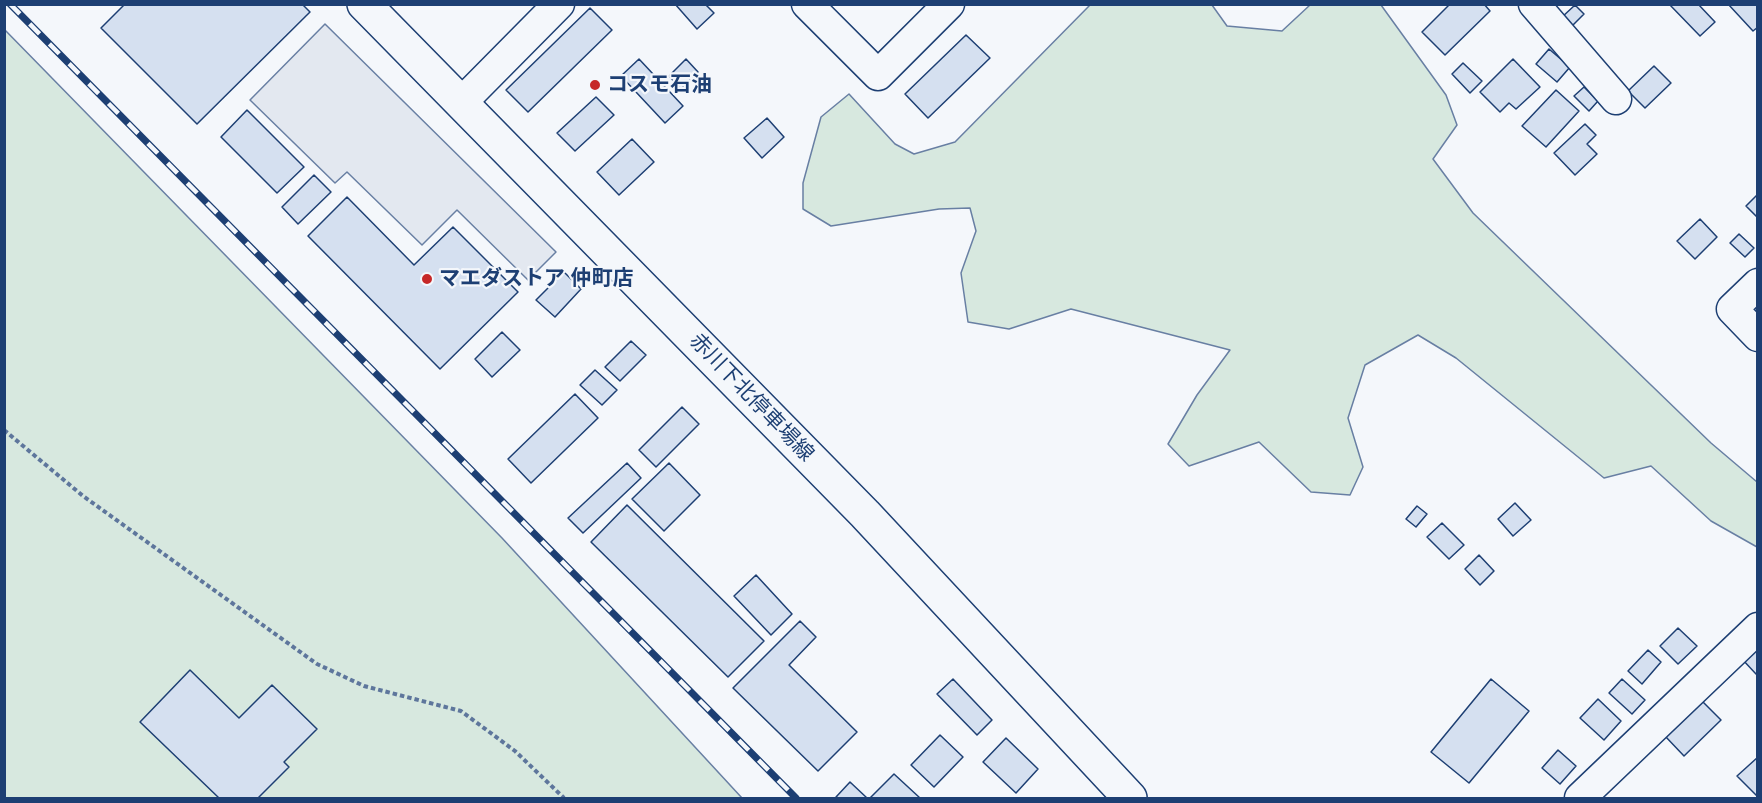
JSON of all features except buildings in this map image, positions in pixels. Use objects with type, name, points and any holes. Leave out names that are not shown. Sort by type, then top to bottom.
[{"type":"main road","name":"赤川下北停車場線","points":[[364,4],[865,514],[1130,798]]},
{"type":"street","points":[[461,103],[559,4]]},
{"type":"street","points":[[807,4],[878,75],[949,4]]},
{"type":"street","points":[[1534,4],[1616,99]]},
{"type":"street","points":[[1758,284],[1732,309],[1758,336]]},
{"type":"street","points":[[1580,798],[1758,628]]},
{"type":"path","points":[[4,430],[82,496],[317,664],[364,686],[461,711],[515,751],[564,798]]},
{"type":"shaded area","points":[[1090,5],[1212,5],[1227,26],[1282,31],[1310,5],[1381,5],[1446,95],[1457,125],[1433,159],[1473,213],[1711,443],[1757,482],[1757,547],[1711,521],[1651,466],[1604,478],[1456,358],[1418,335],[1365,365],[1348,418],[1363,467],[1350,495],[1311,492],[1259,442],[1189,466],[1168,444],[1197,395],[1230,350],[1071,309],[1009,329],[968,322],[961,273],[976,231],[970,208],[939,209],[831,226],[803,209],[803,183],[821,117],[849,94],[895,144],[914,154],[955,142]]},
{"type":"shaded area","points":[[325,24],[556,252],[528,280],[457,210],[422,245],[347,172],[335,183],[250,100]]},
{"type":"shaded area","points":[[4,29],[502,538],[742,798],[5,798]]},
{"type":"railway","points":[[10,4],[796,798]]},
{"type":"place","name":"コスモ石油","points":[[595,85]]},
{"type":"place","name":"マエダストア 仲町店","points":[[427,279]]}]
